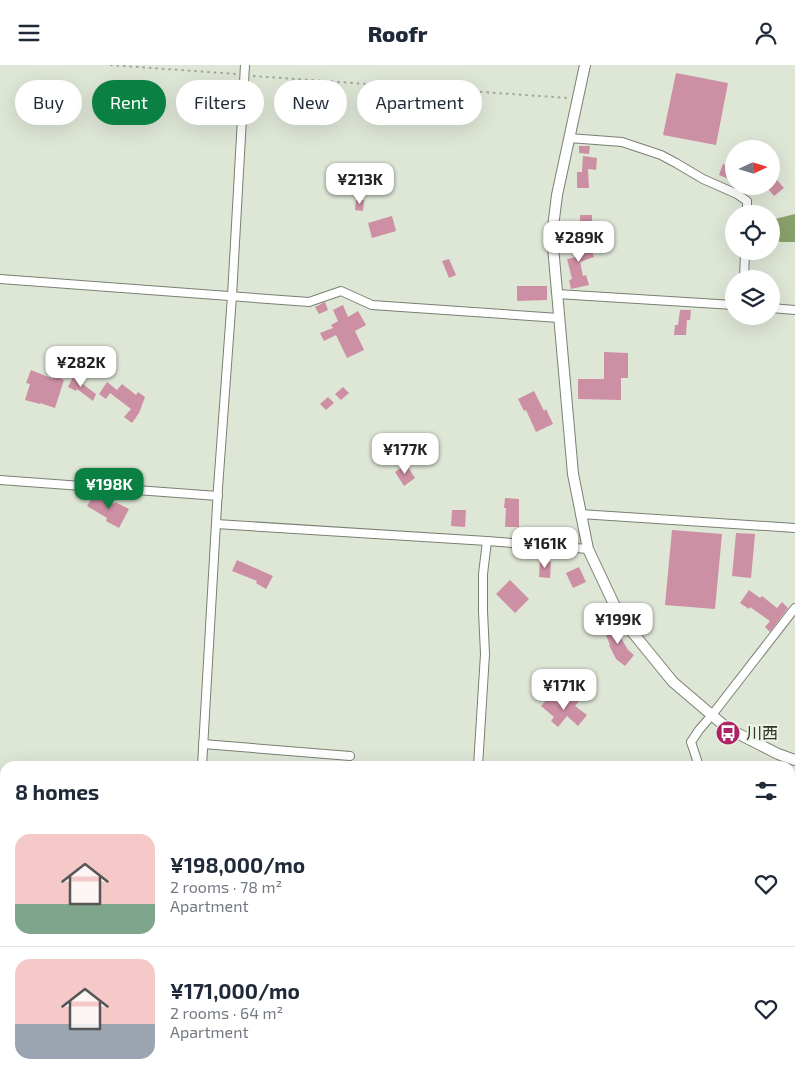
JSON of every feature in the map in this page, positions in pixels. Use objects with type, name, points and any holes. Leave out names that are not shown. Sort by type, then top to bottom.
[{"type":"street","points":[[202,761],[245,65]]},
{"type":"street","points":[[585,65],[557,195],[552,235],[572,474],[588,549],[620,617],[673,682],[727,728],[795,760]]},
{"type":"street","points":[[569,138],[622,141],[661,155],[703,179],[737,194],[746,201],[746,205]]},
{"type":"street","points":[[0,279],[309,302],[341,291],[372,305],[559,319]]},
{"type":"street","points":[[557,295],[725,304]]},
{"type":"street","points":[[780,309],[795,310]]},
{"type":"street","points":[[0,480],[218,496]]},
{"type":"street","points":[[580,514],[795,528]]},
{"type":"street","points":[[216,524],[588,549]]},
{"type":"street","points":[[478,761],[485,654],[483,574],[487,541]]},
{"type":"street","points":[[697,761],[691,742],[795,608]]},
{"type":"street","points":[[203,745],[350,756]]},
{"type":"path","points":[[110,65],[577,98]]},
{"type":"shaded area","points":[[795,214],[795,242],[780,242],[780,218]]},
{"type":"building","points":[[676,73],[728,83],[716,145],[663,135]]},
{"type":"building","points":[[579,146],[590,146],[589,154],[579,153]]},
{"type":"building","points":[[583,156],[597,158],[596,170],[588,169],[589,188],[577,188],[577,172],[582,172]]},
{"type":"building","points":[[723,164],[725,165],[725,177],[719,175]]},
{"type":"building","points":[[780,183],[784,188],[780,191]]},
{"type":"building","points":[[356,200],[364,200],[363,211],[355,210]]},
{"type":"building","points":[[580,215],[592,215],[592,226],[580,226]]},
{"type":"building","points":[[392,216],[396,231],[372,238],[368,223]]},
{"type":"building","points":[[581,235],[586,250],[591,248],[594,257],[580,262],[583,276],[586,275],[589,285],[571,289],[569,280],[572,279],[567,259],[576,257],[570,238]]},
{"type":"building","points":[[449,259],[456,275],[449,278],[442,261]]},
{"type":"building","points":[[517,286],[547,286],[547,300],[517,301]]},
{"type":"building","points":[[325,302],[328,310],[319,314],[315,307]]},
{"type":"building","points":[[343,305],[348,317],[358,311],[366,325],[355,331],[364,350],[347,358],[336,335],[324,341],[320,333],[333,328],[331,325],[338,321],[333,310]]},
{"type":"building","points":[[680,310],[691,310],[690,320],[687,320],[686,335],[674,335],[675,325],[678,325]]},
{"type":"building","points":[[604,352],[628,353],[628,378],[621,378],[621,400],[578,399],[578,379],[604,379]]},
{"type":"building","points":[[31,370],[53,379],[54,376],[64,380],[55,408],[25,400],[30,384],[26,383]]},
{"type":"building","points":[[74,375],[82,379],[80,382],[96,394],[93,401],[77,389],[76,391],[68,387]]},
{"type":"building","points":[[107,382],[117,390],[122,384],[136,395],[138,392],[145,397],[139,413],[132,423],[124,417],[131,409],[110,393],[106,399],[99,394]]},
{"type":"building","points":[[343,387],[349,393],[341,400],[335,394]]},
{"type":"building","points":[[534,391],[553,424],[536,432],[526,410],[524,411],[518,399]]},
{"type":"building","points":[[328,397],[334,403],[326,410],[320,404]]},
{"type":"building","points":[[406,464],[415,478],[404,486],[395,472]]},
{"type":"building","points":[[95,493],[114,504],[115,502],[129,509],[119,528],[106,521],[107,518],[87,506]]},
{"type":"building","points":[[505,498],[519,499],[519,527],[505,527]]},
{"type":"building","points":[[452,510],[466,510],[465,527],[451,526]]},
{"type":"building","points":[[672,530],[722,534],[715,609],[665,605]]},
{"type":"building","points":[[736,533],[755,534],[751,578],[732,576]]},
{"type":"building","points":[[237,560],[273,576],[266,589],[256,583],[257,581],[232,571]]},
{"type":"building","points":[[540,561],[551,562],[550,578],[539,577]]},
{"type":"building","points":[[579,567],[586,582],[573,588],[566,573]]},
{"type":"building","points":[[510,580],[529,599],[515,613],[496,594]]},
{"type":"building","points":[[749,590],[760,598],[762,596],[777,608],[782,602],[788,608],[770,632],[765,627],[770,621],[750,607],[749,609],[740,603]]},
{"type":"building","points":[[600,604],[608,608],[605,620],[596,617]]},
{"type":"building","points":[[616,623],[619,630],[617,631],[628,650],[634,655],[625,666],[616,659],[603,628]]},
{"type":"building","points":[[573,695],[579,701],[575,706],[587,715],[578,726],[567,716],[558,727],[551,721],[554,717],[541,706],[550,696],[563,707]]},
{"type":"place","name":"川西","points":[[728,733]]}]
